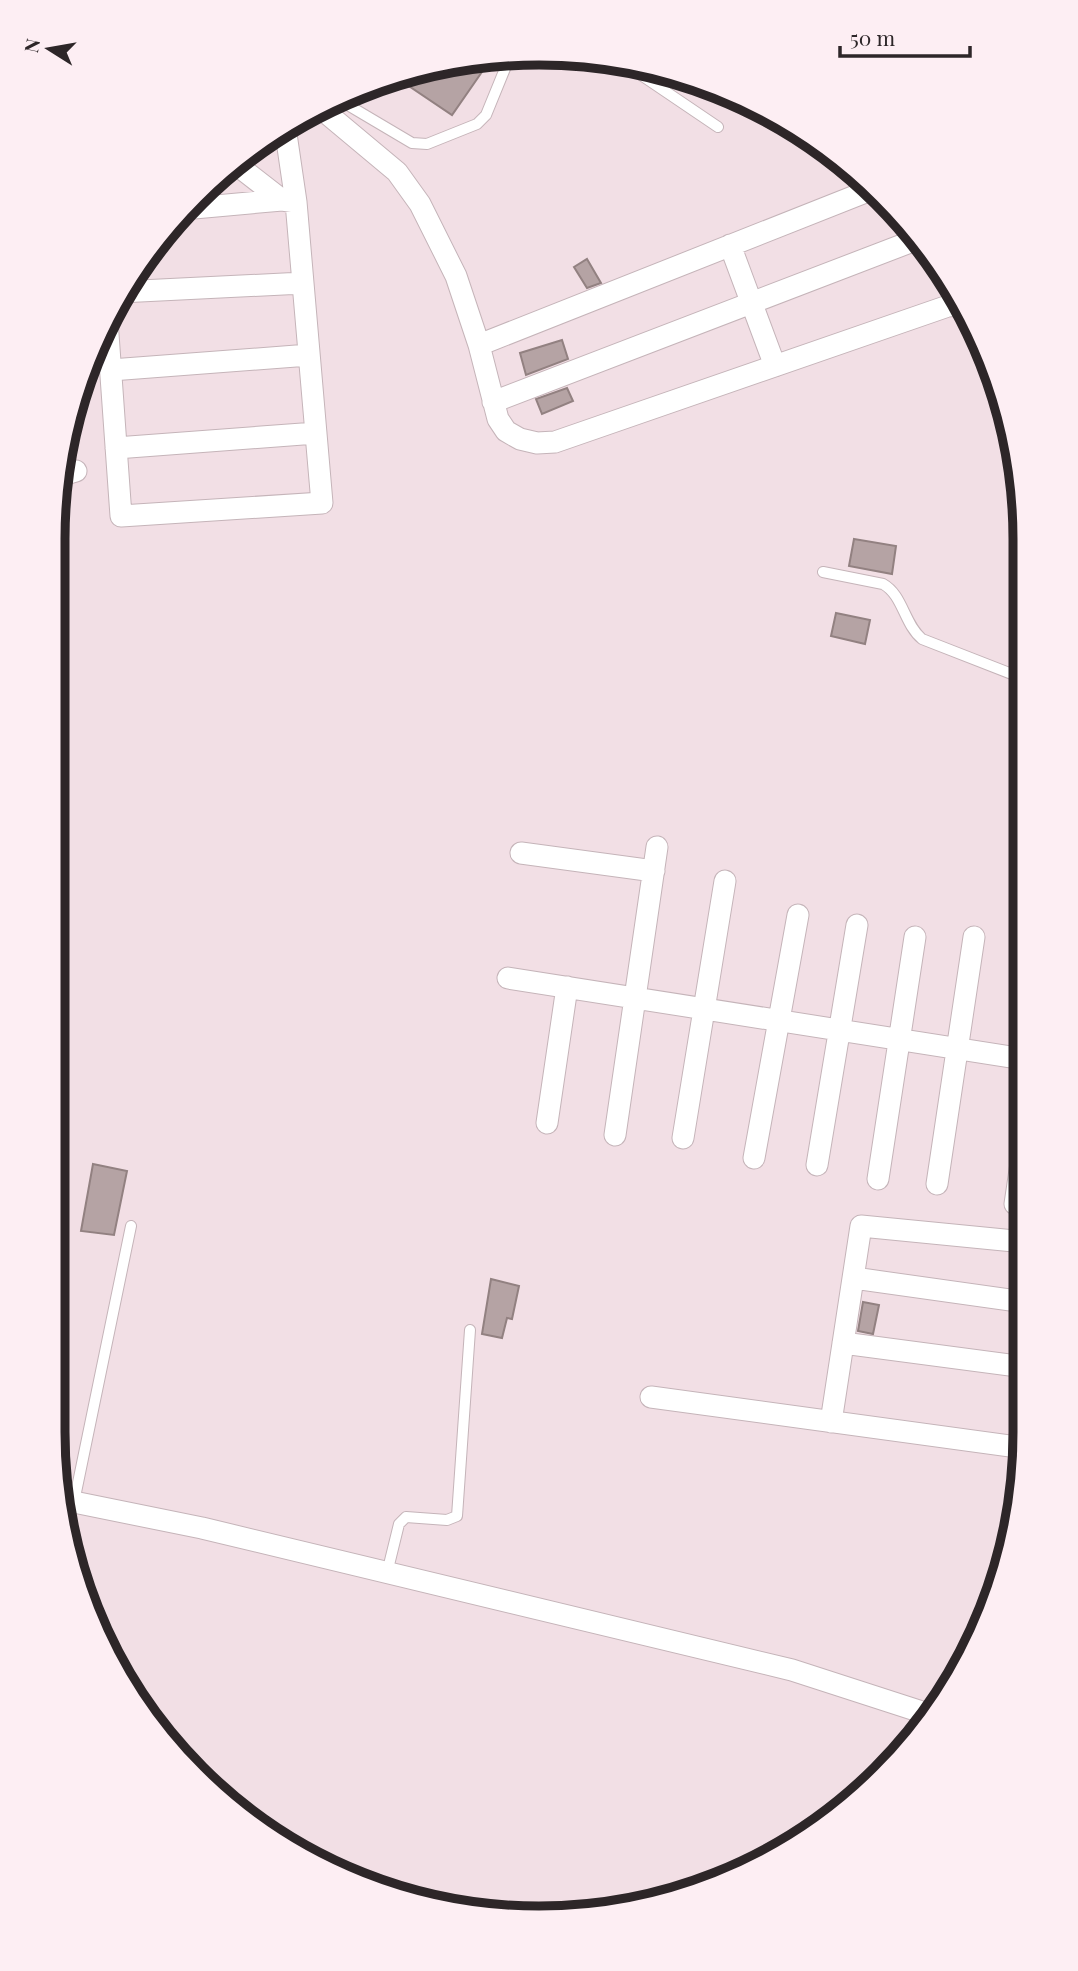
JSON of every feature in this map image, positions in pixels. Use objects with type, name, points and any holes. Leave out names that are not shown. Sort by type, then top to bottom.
[{"type":"street","points":[[328,115],[410,187],[456,276],[479,345],[498,419],[506,431],[537,443],[555,442],[952,306]]},
{"type":"street","points":[[109,341],[121,516],[322,503],[303,283],[289,201],[286,139]]},
{"type":"street","points":[[243,169],[289,201]]},
{"type":"street","points":[[479,345],[863,193]]},
{"type":"street","points":[[200,208],[289,201]]},
{"type":"street","points":[[493,402],[909,242]]},
{"type":"street","points":[[730,245],[775,366]]},
{"type":"street","points":[[135,291],[303,283]]},
{"type":"street","points":[[111,370],[309,355]]},
{"type":"street","points":[[116,448],[316,433]]},
{"type":"street","points":[[615,1135],[657,847]]},
{"type":"street","points":[[521,853],[654,871]]},
{"type":"street","points":[[684,1138],[725,881]]},
{"type":"street","points":[[754,1158],[798,915]]},
{"type":"street","points":[[817,1165],[857,925]]},
{"type":"street","points":[[878,1179],[915,937]]},
{"type":"street","points":[[937,1184],[974,937]]},
{"type":"street","points":[[508,978],[1013,1057]]},
{"type":"street","points":[[547,1123],[567,987]]},
{"type":"street","points":[[831,1422],[861,1226],[1013,1241]]},
{"type":"street","points":[[853,1278],[1013,1300]]},
{"type":"street","points":[[843,1343],[1013,1366]]},
{"type":"street","points":[[651,1397],[1013,1446]]},
{"type":"street","points":[[70,1501],[202,1528],[792,1670],[921,1712]]},
{"type":"lane","points":[[348,105],[412,143],[426,144],[477,124],[486,115],[506,66]]},
{"type":"lane","points":[[642,76],[718,127]]},
{"type":"lane","points":[[823,572],[891,588],[908,622],[922,639],[1013,674]]},
{"type":"lane","points":[[70,1498],[131,1226]]},
{"type":"lane","points":[[387,1573],[399,1524],[406,1517],[447,1520],[457,1516],[470,1330]]},
{"type":"building","points":[[484,68],[452,115],[406,84]]},
{"type":"building","points":[[587,259],[601,283],[587,288],[574,267]]},
{"type":"building","points":[[562,340],[568,359],[526,375],[520,353]]},
{"type":"building","points":[[567,388],[573,401],[542,414],[536,399]]},
{"type":"building","points":[[854,539],[896,546],[892,574],[849,566]]},
{"type":"building","points":[[836,613],[870,620],[865,644],[831,636]]},
{"type":"building","points":[[93,1164],[127,1171],[114,1235],[81,1231]]},
{"type":"building","points":[[491,1279],[519,1286],[512,1319],[507,1318],[502,1338],[482,1334]]},
{"type":"building","points":[[863,1302],[879,1305],[873,1334],[858,1331]]}]
